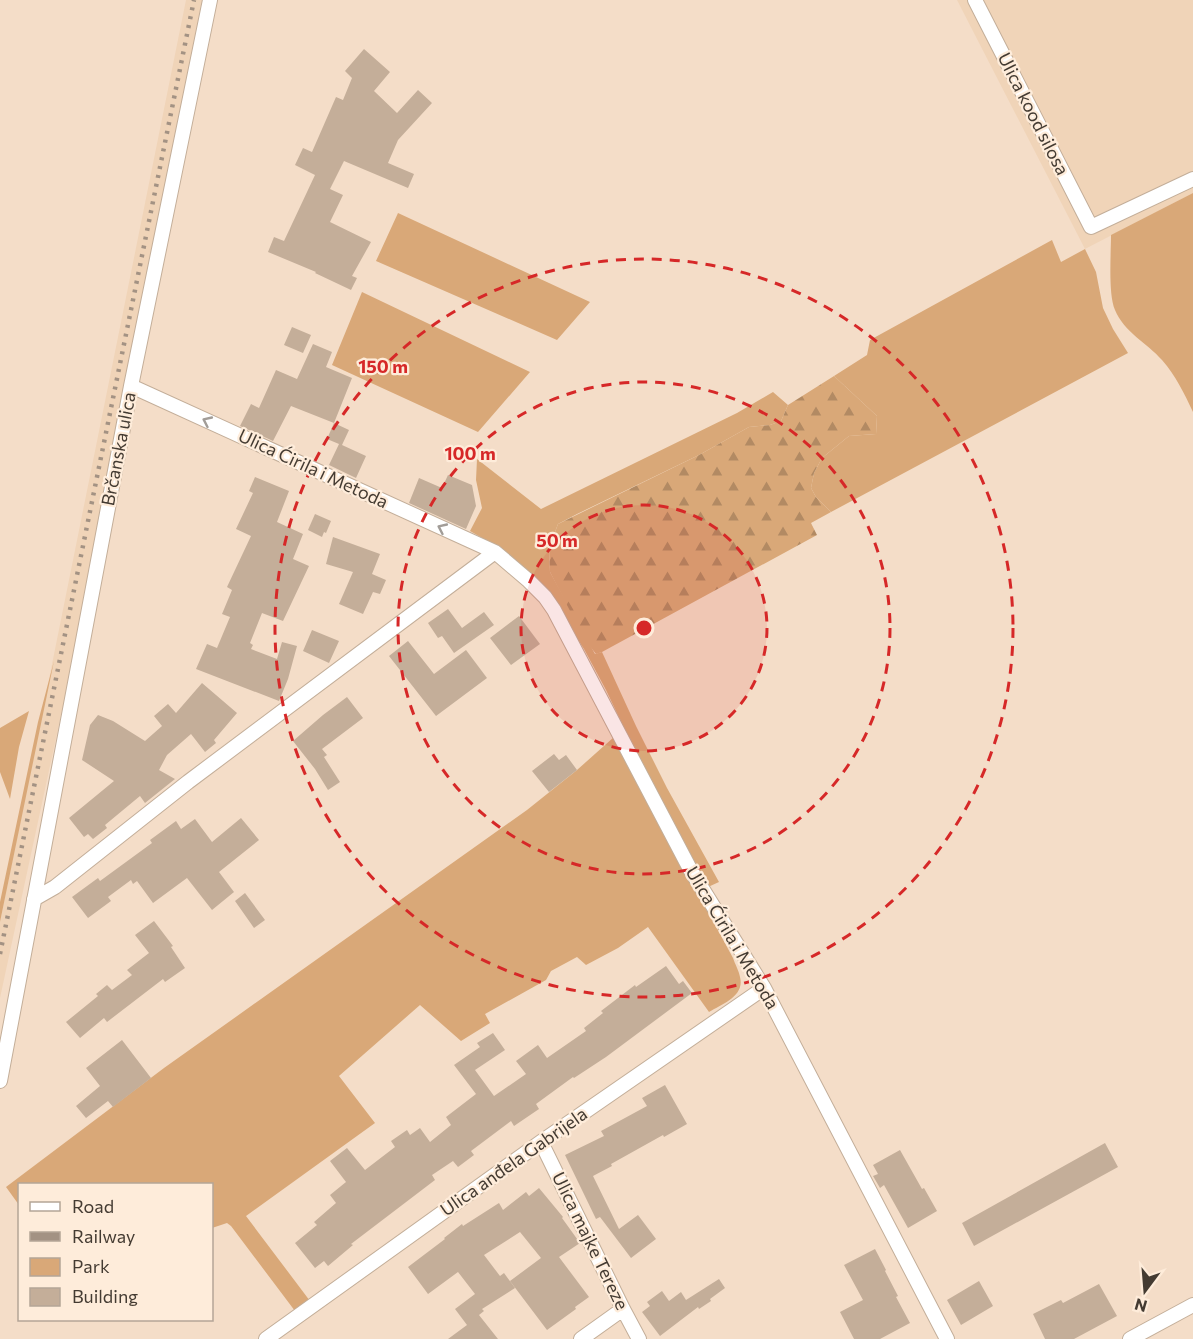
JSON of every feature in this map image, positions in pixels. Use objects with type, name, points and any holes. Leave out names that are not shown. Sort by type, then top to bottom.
[{"type":"street","name":"Brčanska ulica","points":[[0,1082],[131,386],[210,0]]},
{"type":"street","name":"Ulica kood silosa","points":[[975,0],[1091,227],[1193,178]]},
{"type":"street","name":"Ulica Ćirila i Metoda","points":[[131,386],[495,552],[545,597],[554,610],[690,869],[764,988],[947,1339]]},
{"type":"street","points":[[34,899],[55,887],[188,782],[495,552]]},
{"type":"street","name":"Ulica anđela Gabrijela","points":[[266,1339],[541,1142],[764,988]]},
{"type":"street","name":"Ulica majke Tereze","points":[[541,1142],[639,1339]]},
{"type":"street","points":[[1134,1338],[1193,1305]]},
{"type":"street","points":[[581,1339],[623,1309]]},
{"type":"shaded area","points":[[186,0],[202,0],[64,701],[0,998],[0,922]]},
{"type":"shaded area","points":[[957,0],[1193,0],[1193,193],[1085,249]]},
{"type":"green space","points":[[1193,193],[1193,412],[1167,366],[1119,318],[1111,294],[1110,274],[1111,235]]},
{"type":"green space","points":[[398,213],[590,302],[557,340],[376,261]]},
{"type":"green space","points":[[1052,240],[1061,262],[1085,249],[1096,272],[1103,308],[1128,353],[831,512],[816,497],[811,488],[814,473],[822,458],[849,436],[876,434],[877,416],[834,376],[867,355],[870,340]]},
{"type":"green space","points":[[362,292],[530,372],[478,432],[332,365]]},
{"type":"green space","points":[[834,376],[877,416],[876,434],[849,436],[822,458],[814,473],[811,488],[816,497],[831,512],[811,523],[817,535],[596,654],[585,640],[550,572],[549,548],[558,524],[699,455],[749,427],[770,425],[781,421],[788,405]]},
{"type":"green space","points":[[773,392],[788,405],[781,421],[770,425],[749,427],[699,455],[558,524],[549,548],[550,572],[595,654],[602,652],[667,788],[719,882],[708,887],[635,751],[606,690],[568,625],[498,547],[470,531],[482,508],[476,480],[477,459],[541,509],[737,413]]},
{"type":"green space","points":[[54,661],[0,922],[0,902],[38,722]]},
{"type":"green space","points":[[29,711],[19,747],[10,799],[0,772],[0,728]]},
{"type":"green space","points":[[614,737],[733,958],[741,984],[731,999],[709,1012],[648,927],[618,948],[586,965],[577,957],[551,971],[546,980],[485,1014],[490,1023],[461,1041],[420,1005],[339,1076],[375,1123],[246,1216],[310,1301],[295,1311],[231,1226],[227,1223],[213,1228],[213,1183],[18,1183],[18,1204],[6,1187],[164,1068],[527,810]]},
{"type":"building","points":[[364,49],[390,72],[374,91],[397,113],[418,90],[432,103],[398,140],[388,163],[414,174],[408,188],[344,161],[330,189],[343,195],[330,222],[371,242],[352,276],[357,278],[351,290],[268,252],[274,237],[284,241],[315,175],[295,165],[303,148],[312,152],[336,97],[343,100],[352,78],[345,71]]},
{"type":"building","points":[[292,327],[311,335],[303,353],[284,345]]},
{"type":"building","points":[[313,344],[332,352],[326,367],[352,378],[334,423],[291,406],[273,441],[240,426],[251,404],[259,408],[276,370],[297,379]]},
{"type":"building","points":[[334,423],[349,430],[342,445],[366,456],[356,478],[329,465],[339,444],[327,439]]},
{"type":"building","points":[[448,475],[472,485],[476,506],[466,529],[409,503],[419,478],[442,488]]},
{"type":"building","points":[[255,477],[289,491],[277,522],[303,534],[293,559],[309,566],[283,621],[262,613],[250,643],[253,645],[251,649],[277,659],[282,642],[297,646],[279,701],[196,669],[207,644],[217,648],[230,617],[222,614],[232,590],[227,587],[251,536],[236,529],[253,493],[249,491]]},
{"type":"building","points":[[315,514],[331,521],[322,537],[308,530]]},
{"type":"building","points":[[333,537],[380,554],[372,574],[386,580],[380,594],[373,592],[363,614],[339,604],[353,572],[326,564]]},
{"type":"building","points":[[448,609],[462,628],[484,612],[494,625],[454,653],[442,636],[438,638],[428,623]]},
{"type":"building","points":[[519,616],[540,644],[511,665],[490,638]]},
{"type":"building","points":[[312,630],[339,641],[329,663],[303,651]]},
{"type":"building","points":[[408,641],[434,674],[466,650],[487,678],[436,716],[389,656]]},
{"type":"building","points":[[202,683],[237,713],[214,740],[216,743],[205,752],[191,734],[167,755],[159,770],[175,779],[145,803],[140,796],[105,825],[107,828],[93,839],[88,834],[84,837],[69,818],[114,781],[82,760],[90,725],[98,715],[113,721],[145,741],[162,726],[154,716],[168,704],[176,713]]},
{"type":"building","points":[[347,697],[363,718],[322,749],[327,755],[324,757],[340,782],[328,790],[293,741]]},
{"type":"building","points":[[554,754],[559,760],[566,755],[577,770],[549,792],[532,771]]},
{"type":"building","points":[[241,818],[259,840],[219,872],[234,892],[212,910],[187,878],[153,903],[137,881],[133,884],[131,880],[108,897],[111,901],[88,918],[72,897],[98,878],[100,881],[152,843],[150,840],[176,821],[181,829],[195,819],[212,842]]},
{"type":"building","points":[[245,893],[265,920],[254,928],[235,901]]},
{"type":"building","points":[[154,921],[173,946],[171,947],[185,968],[165,982],[163,979],[107,1022],[104,1018],[80,1038],[66,1022],[98,996],[96,994],[107,985],[112,990],[132,975],[127,970],[149,953],[135,935]]},
{"type":"building","points":[[666,966],[679,984],[683,981],[692,993],[606,1057],[536,1104],[539,1109],[514,1126],[511,1121],[471,1151],[474,1155],[458,1167],[453,1161],[432,1175],[435,1180],[351,1244],[353,1245],[328,1266],[324,1261],[315,1268],[295,1243],[317,1225],[314,1222],[336,1203],[330,1195],[346,1182],[330,1161],[347,1148],[365,1170],[395,1147],[391,1141],[407,1130],[410,1135],[420,1128],[430,1142],[451,1125],[446,1117],[476,1094],[454,1065],[480,1047],[477,1043],[493,1033],[505,1050],[475,1070],[494,1096],[526,1074],[516,1061],[538,1045],[547,1058],[586,1031],[584,1028],[603,1013],[601,1011],[635,985],[636,987]]},
{"type":"building","points":[[122,1040],[151,1078],[113,1107],[108,1101],[86,1118],[76,1106],[100,1086],[86,1068]]},
{"type":"building","points":[[665,1085],[687,1124],[664,1137],[663,1135],[593,1176],[619,1229],[638,1215],[656,1239],[631,1258],[600,1217],[596,1219],[565,1155],[604,1136],[601,1131],[647,1106],[642,1098]]},
{"type":"building","points":[[1105,1143],[1118,1167],[974,1246],[962,1223]]},
{"type":"building","points":[[900,1150],[937,1211],[908,1228],[884,1185],[880,1188],[873,1176],[878,1174],[873,1165]]},
{"type":"building","points":[[539,1188],[563,1217],[580,1243],[559,1257],[589,1297],[547,1330],[510,1281],[541,1258],[520,1232],[484,1255],[500,1276],[504,1273],[515,1288],[482,1309],[484,1311],[479,1315],[498,1339],[448,1339],[467,1325],[455,1309],[475,1294],[458,1272],[428,1294],[408,1267],[462,1224],[463,1226],[499,1203],[503,1210],[526,1192],[529,1196]]},
{"type":"building","points":[[875,1249],[910,1323],[880,1339],[854,1339],[840,1312],[863,1300],[844,1265]]},
{"type":"building","points":[[719,1279],[725,1288],[710,1299],[711,1301],[699,1309],[698,1307],[660,1336],[642,1312],[650,1306],[647,1302],[662,1291],[669,1301],[681,1292],[686,1300]]},
{"type":"building","points":[[979,1281],[993,1306],[961,1325],[947,1300]]},
{"type":"building","points":[[1099,1284],[1117,1316],[1074,1339],[1045,1339],[1033,1314],[1061,1300],[1063,1303]]},
{"type":"railway","points":[[0,954],[194,0]]}]
